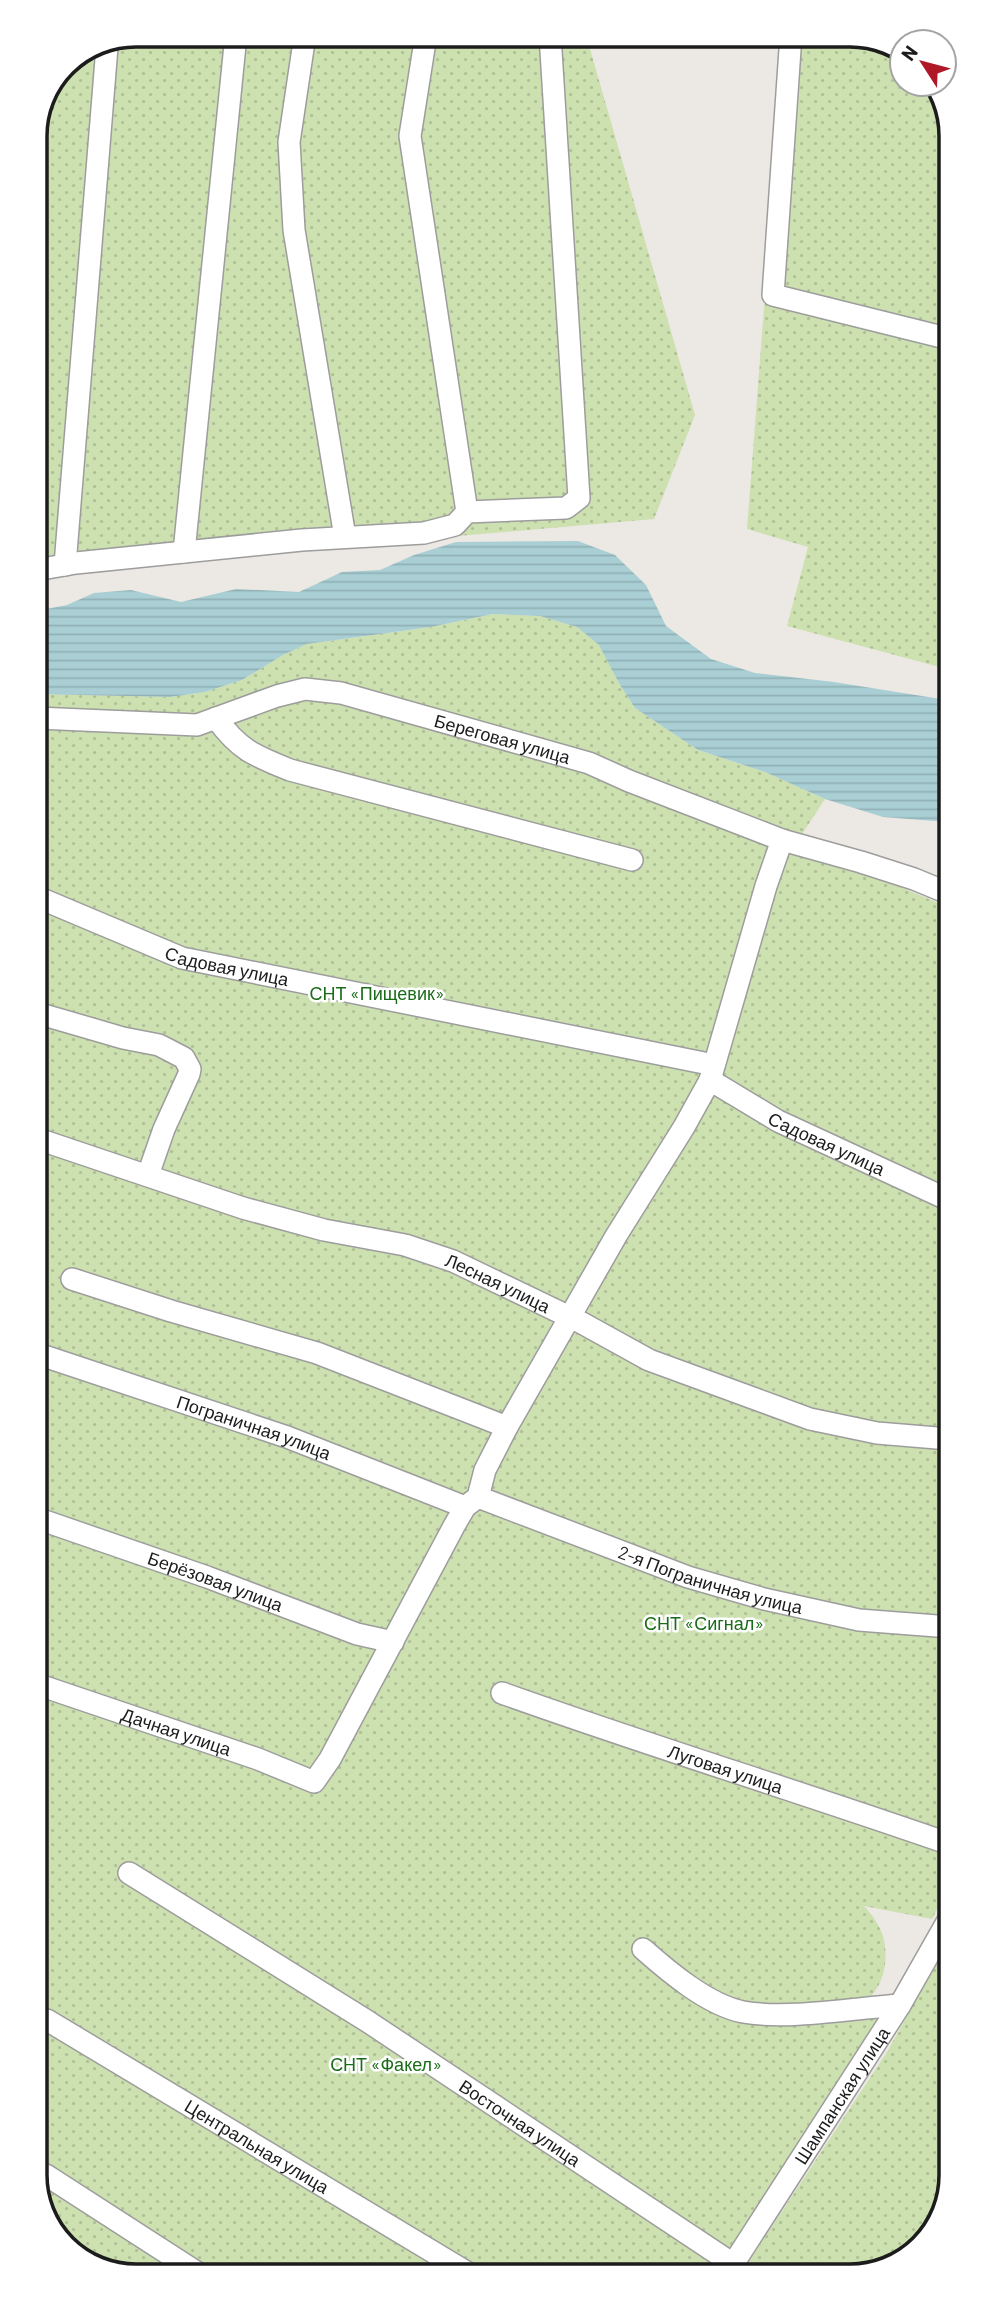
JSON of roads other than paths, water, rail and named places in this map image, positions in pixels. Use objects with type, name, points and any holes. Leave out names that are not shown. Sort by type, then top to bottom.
[{"type":"street","points":[[184,552],[235,47]]},
{"type":"street","points":[[303,47],[289,142],[294,230],[345,537]]},
{"type":"street","points":[[424,47],[410,136],[467,512]]},
{"type":"street","points":[[47,568],[345,537],[424,533],[455,525],[467,512],[566,508],[579,498],[551,47]]},
{"type":"street","points":[[790,47],[773,295],[939,336]]},
{"type":"street","points":[[65,565],[107,53]]},
{"type":"street","name":"Береговая улица","points":[[47,718],[197,725],[277,696],[305,689],[341,693],[590,762],[782,840],[861,862],[939,890]]},
{"type":"street","points":[[216,718],[232,740],[256,757],[290,770],[632,860]]},
{"type":"street","points":[[393,1642],[472,1502],[507,1427],[616,1236],[684,1127],[712,1073],[782,840]]},
{"type":"street","name":"Садовая улица","points":[[47,901],[182,958],[712,1073],[778,1121],[939,1196]]},
{"type":"street","points":[[47,1016],[123,1038],[159,1045],[184,1058],[190,1069],[189,1074],[163,1129],[148,1175]]},
{"type":"street","name":"Лесная улица","points":[[47,1142],[243,1209],[324,1230],[405,1245],[453,1261],[649,1360],[810,1419],[877,1433],[939,1439]]},
{"type":"street","points":[[72,1279],[317,1353],[507,1427]]},
{"type":"street","name":"Пограничная улица","points":[[47,1357],[472,1502]]},
{"type":"street","name":"2-я Пограничная улица","points":[[472,1502],[688,1577],[764,1599],[859,1620],[939,1626]]},
{"type":"street","name":"Берёзовая улица","points":[[47,1522],[207,1577],[356,1634],[393,1642]]},
{"type":"street","name":"Дачная улица","points":[[47,1688],[258,1759],[314,1782],[330,1759],[393,1642]]},
{"type":"street","name":"Луговая улица","points":[[502,1693],[626,1738],[826,1801],[939,1840]]},
{"type":"street","name":"Восточная улица","points":[[129,1873],[367,2021],[724,2264]]},
{"type":"street","name":"Шампанская улица","points":[[733,2264],[900,2005],[939,1936]]},
{"type":"street","points":[[643,1949],[665,1968],[715,2002],[743,2012],[789,2014],[900,2005]]},
{"type":"street","name":"Центральная улица","points":[[47,2020],[453,2264]]},
{"type":"street","points":[[47,2176],[184,2264]]},
{"type":"water","points":[[578,541],[615,555],[646,585],[666,626],[711,659],[755,673],[939,699],[939,821],[883,817],[825,799],[765,772],[698,750],[635,708],[599,645],[577,627],[540,616],[493,614],[431,627],[307,644],[242,680],[205,692],[170,697],[47,694],[47,609],[67,605],[94,593],[131,590],[181,602],[236,589],[299,592],[342,572],[380,570],[414,555],[456,542]]},
{"type":"park label","name":"СНТ «Пищевик»","points":[[377,993]]},
{"type":"park label","name":"СНТ «Сигнал»","points":[[704,1623]]},
{"type":"park label","name":"СНТ «Факел»","points":[[386,2064]]}]
